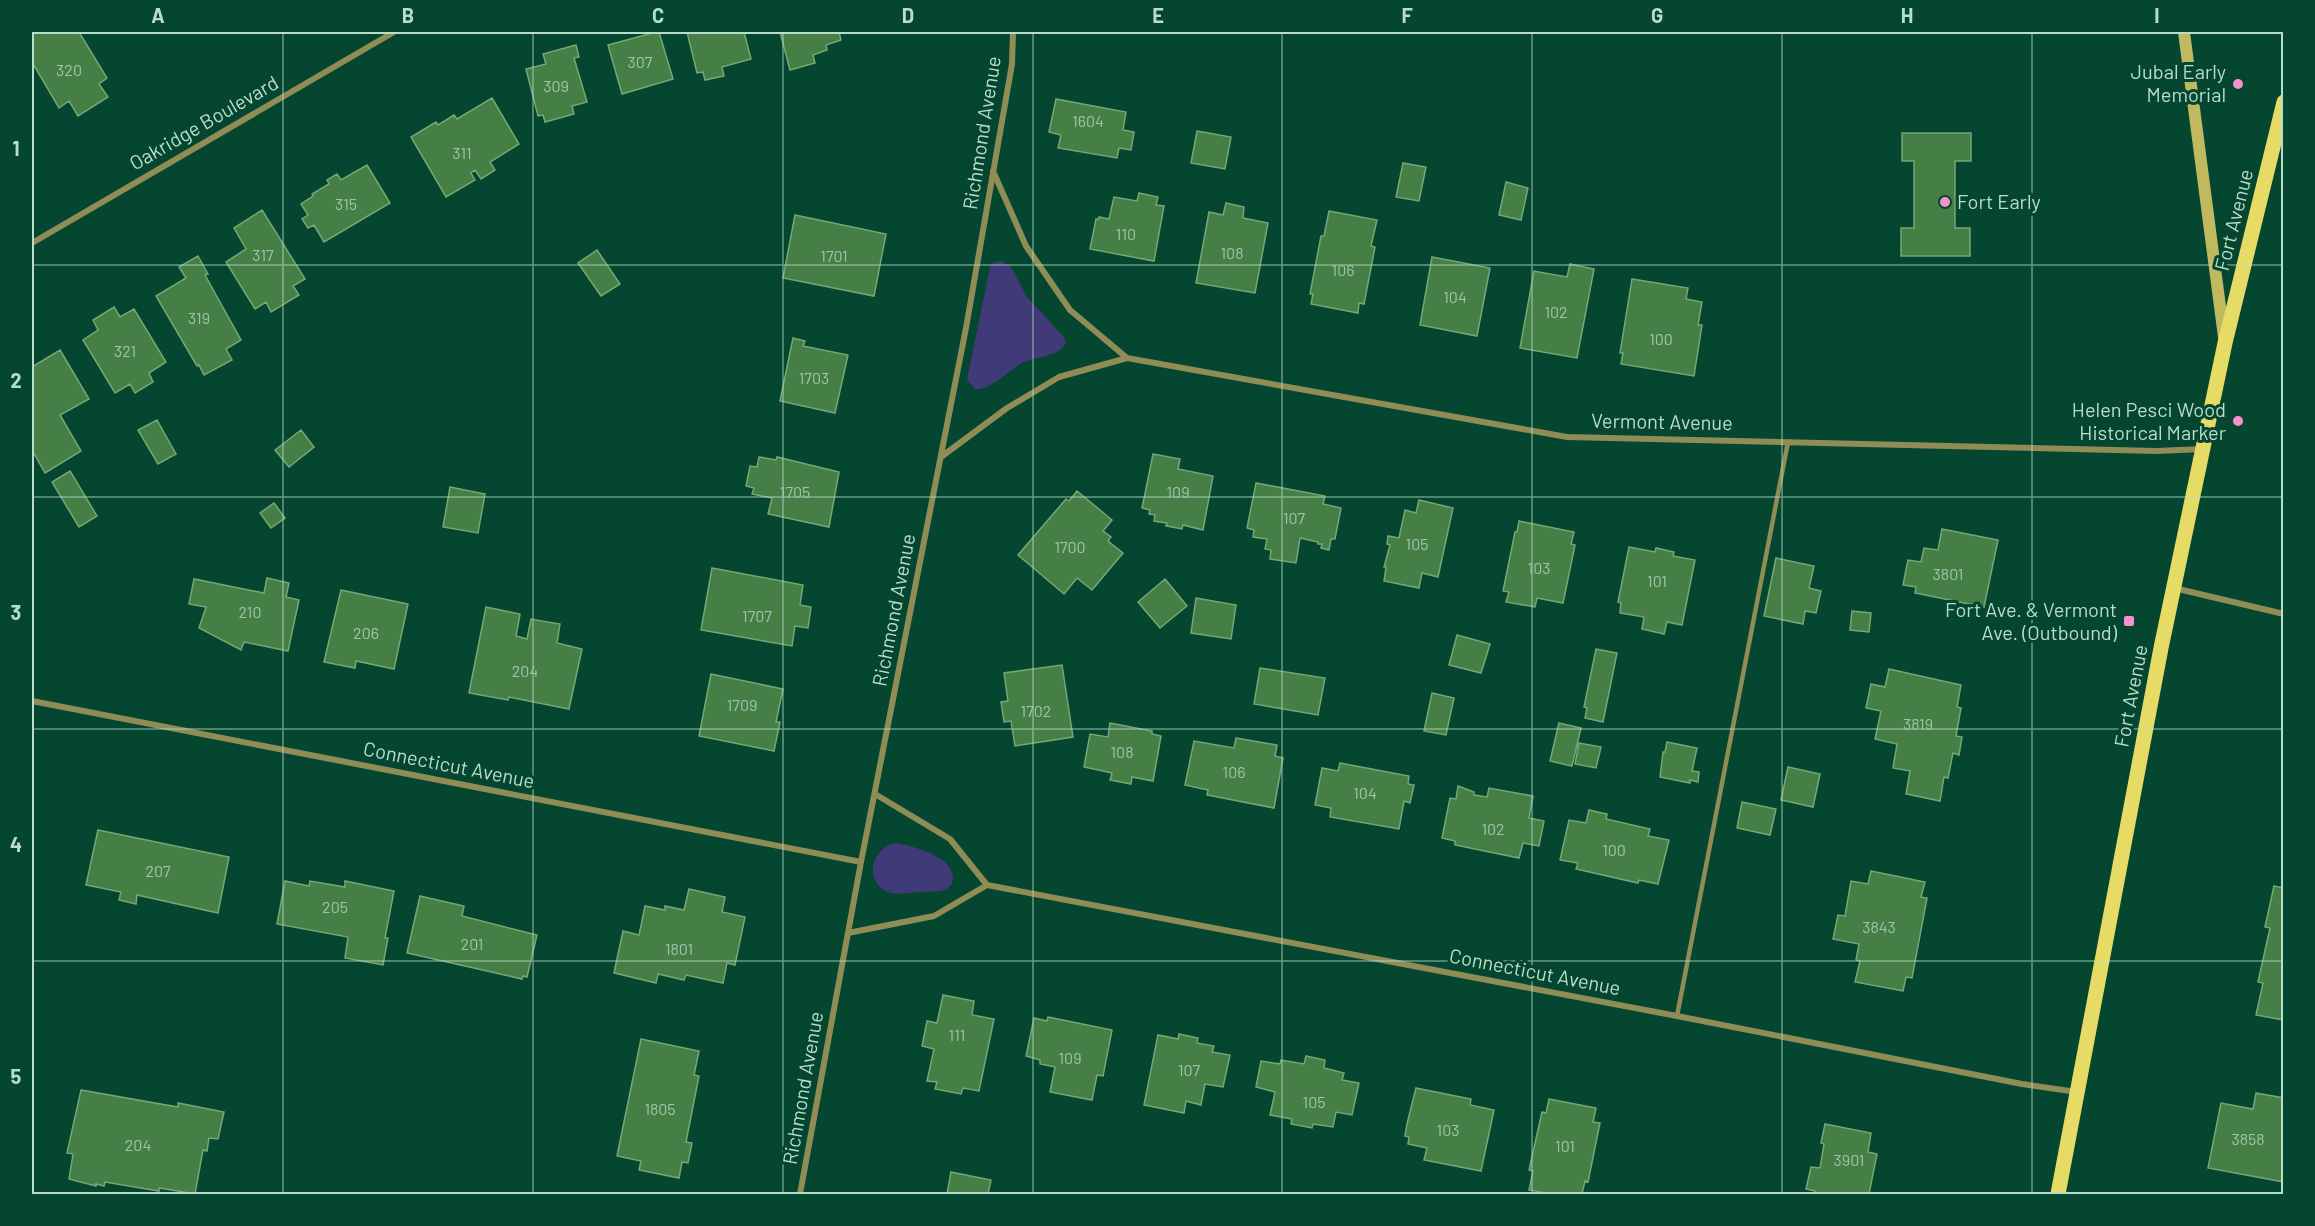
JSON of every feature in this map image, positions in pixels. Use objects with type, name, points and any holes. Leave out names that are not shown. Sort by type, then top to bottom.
[{"type":"main road","points":[[2184,32],[2225,343]]},
{"type":"main road","name":"Fort Avenue","points":[[2058,1194],[2174,588],[2225,343],[2283,102]]},
{"type":"street","name":"Oakridge Boulevard","points":[[32,243],[393,32]]},
{"type":"street","name":"Richmond Avenue","points":[[800,1194],[861,862],[966,328],[1012,64],[1013,32]]},
{"type":"street","name":"Vermont Avenue","points":[[993,171],[1026,246],[1070,310],[1127,357]]},
{"type":"street","name":"Vermont Avenue","points":[[941,457],[1007,408],[1059,377],[1127,357],[1567,437],[2156,451],[2203,449]]},
{"type":"street","points":[[2174,588],[2283,614]]},
{"type":"street","name":"Connecticut Avenue","points":[[32,700],[861,862]]},
{"type":"street","points":[[848,933],[934,916],[987,885],[950,839],[875,794]]},
{"type":"street","name":"Connecticut Avenue","points":[[987,885],[2022,1084],[2077,1092]]},
{"type":"lane","points":[[1677,1016],[1788,442]]},
{"type":"shaded area","points":[[1001,261],[1011,267],[1027,297],[1063,336],[1066,343],[1059,351],[1024,362],[994,383],[975,389],[967,380],[990,267],[994,262]]},
{"type":"shaded area","points":[[895,843],[919,849],[942,860],[953,874],[950,886],[940,891],[902,894],[882,889],[874,876],[875,860],[880,852]]},
{"type":"building","points":[[32,32],[79,32],[107,78],[99,84],[108,97],[78,116],[69,101],[59,108],[32,62]]},
{"type":"building","points":[[659,32],[673,79],[622,94],[608,45]]},
{"type":"building","points":[[687,32],[744,32],[751,59],[722,67],[724,76],[705,80],[703,72],[697,73]]},
{"type":"building","points":[[780,32],[839,32],[841,40],[826,45],[827,50],[813,55],[815,63],[790,70]]},
{"type":"building","points":[[576,45],[579,57],[574,58],[587,102],[572,106],[574,114],[545,122],[543,115],[538,116],[526,69],[546,64],[543,54]]},
{"type":"building","points":[[492,98],[519,144],[490,162],[495,170],[481,179],[475,170],[471,173],[475,180],[446,197],[411,137],[436,122],[438,125],[454,115],[457,119]]},
{"type":"building","points":[[1056,99],[1126,112],[1123,130],[1134,132],[1131,150],[1119,148],[1117,158],[1058,148],[1061,135],[1049,132]]},
{"type":"building","points":[[1197,131],[1231,137],[1225,169],[1191,163]]},
{"type":"building","points":[[1902,133],[1971,133],[1971,161],[1955,161],[1955,228],[1970,228],[1970,256],[1901,256],[1901,228],[1914,228],[1914,161],[1902,161]]},
{"type":"building","points":[[1403,163],[1426,167],[1419,201],[1396,197]]},
{"type":"building","points":[[367,165],[390,203],[324,242],[314,225],[308,228],[302,219],[308,215],[301,204],[329,184],[327,180],[337,174],[341,180]]},
{"type":"building","points":[[1506,182],[1528,188],[1521,220],[1499,215]]},
{"type":"building","points":[[1139,193],[1158,197],[1156,205],[1164,206],[1154,261],[1090,249],[1096,219],[1099,217],[1109,219],[1114,197],[1137,201]]},
{"type":"building","points":[[1226,203],[1244,207],[1243,218],[1268,223],[1255,293],[1196,283],[1209,212],[1223,215]]},
{"type":"building","points":[[262,210],[305,279],[293,286],[299,295],[271,312],[266,302],[255,309],[226,262],[246,249],[234,228]]},
{"type":"building","points":[[1329,211],[1377,220],[1371,246],[1375,247],[1364,304],[1359,303],[1358,313],[1311,304],[1313,294],[1310,294],[1321,236],[1324,236]]},
{"type":"building","points":[[795,215],[886,234],[874,296],[783,278]]},
{"type":"building","points":[[597,250],[620,284],[601,296],[578,263]]},
{"type":"building","points":[[198,256],[208,274],[205,275],[241,340],[226,349],[232,360],[204,375],[156,296],[186,278],[179,267]]},
{"type":"building","points":[[1432,257],[1490,268],[1477,336],[1420,325]]},
{"type":"building","points":[[1570,264],[1594,269],[1577,358],[1520,348],[1534,271],[1567,277]]},
{"type":"building","points":[[1632,279],[1688,288],[1686,299],[1702,302],[1698,325],[1702,325],[1694,376],[1621,364],[1623,353],[1620,353]]},
{"type":"building","points":[[114,307],[120,317],[134,309],[166,362],[149,373],[153,382],[135,393],[130,384],[115,393],[83,340],[98,330],[93,320]]},
{"type":"building","points":[[793,338],[805,341],[803,346],[848,355],[835,413],[780,401]]},
{"type":"building","points":[[60,350],[89,399],[60,415],[81,451],[45,473],[32,450],[32,367]]},
{"type":"building","points":[[157,420],[176,454],[158,464],[138,430]]},
{"type":"building","points":[[301,430],[314,447],[289,467],[275,450]]},
{"type":"building","points":[[1153,454],[1180,459],[1178,469],[1213,476],[1203,530],[1183,525],[1182,529],[1166,526],[1167,523],[1154,521],[1155,515],[1149,514],[1150,510],[1142,508]]},
{"type":"building","points":[[759,457],[776,460],[777,457],[839,472],[829,527],[768,514],[772,498],[752,494],[754,488],[746,486],[750,466],[757,467]]},
{"type":"building","points":[[70,471],[97,516],[79,527],[52,482]]},
{"type":"building","points":[[1256,483],[1325,496],[1323,504],[1341,508],[1335,539],[1331,539],[1329,550],[1321,548],[1322,544],[1318,542],[1300,538],[1296,563],[1270,559],[1271,550],[1265,549],[1267,539],[1253,537],[1254,530],[1247,528]]},
{"type":"building","points":[[450,487],[485,494],[478,533],[443,527]]},
{"type":"building","points":[[1077,491],[1112,520],[1103,531],[1111,537],[1108,541],[1123,553],[1092,590],[1077,578],[1064,594],[1018,555],[1066,499],[1069,501]]},
{"type":"building","points":[[1419,500],[1453,508],[1438,577],[1422,573],[1419,588],[1384,581],[1386,567],[1384,567],[1390,545],[1387,544],[1388,536],[1399,538],[1405,510],[1416,513]]},
{"type":"building","points":[[274,503],[285,518],[271,528],[260,513]]},
{"type":"building","points":[[1519,521],[1574,532],[1571,544],[1575,545],[1563,603],[1537,598],[1535,607],[1506,602],[1509,592],[1503,591]]},
{"type":"building","points":[[1942,529],[1998,540],[1984,607],[1915,593],[1916,587],[1903,585],[1908,560],[1921,562],[1924,548],[1938,550]]},
{"type":"building","points":[[1629,547],[1655,552],[1656,548],[1674,552],[1673,556],[1695,560],[1682,625],[1667,622],[1664,634],[1642,629],[1644,617],[1620,613],[1621,603],[1618,602]]},
{"type":"building","points":[[1776,558],[1814,566],[1809,588],[1821,591],[1816,613],[1805,611],[1803,624],[1764,616]]},
{"type":"building","points":[[712,568],[803,585],[800,605],[811,607],[808,628],[795,626],[792,646],[701,630]]},
{"type":"building","points":[[267,578],[289,583],[286,597],[299,600],[288,651],[244,642],[241,650],[199,628],[206,607],[189,604],[194,579],[264,593]]},
{"type":"building","points":[[1165,579],[1187,606],[1160,628],[1138,602]]},
{"type":"building","points":[[341,590],[408,604],[394,669],[356,661],[355,668],[324,662]]},
{"type":"building","points":[[1196,598],[1236,605],[1231,639],[1191,633]]},
{"type":"building","points":[[486,607],[520,614],[516,636],[527,639],[531,619],[560,624],[557,643],[582,649],[569,709],[509,697],[508,700],[469,693]]},
{"type":"building","points":[[1852,611],[1871,613],[1869,632],[1850,630]]},
{"type":"building","points":[[1457,635],[1490,644],[1481,673],[1449,665]]},
{"type":"building","points":[[1596,649],[1617,653],[1603,722],[1585,718],[1587,708],[1584,707]]},
{"type":"building","points":[[1062,665],[1073,737],[1015,746],[1011,721],[1004,722],[1001,702],[1008,701],[1004,673]]},
{"type":"building","points":[[1260,668],[1325,678],[1318,715],[1254,704]]},
{"type":"building","points":[[1889,669],[1961,685],[1957,707],[1961,708],[1956,736],[1962,737],[1959,755],[1953,753],[1948,778],[1944,777],[1940,801],[1906,794],[1910,771],[1893,768],[1897,744],[1875,739],[1881,711],[1866,708],[1871,684],[1885,687]]},
{"type":"building","points":[[711,674],[783,689],[776,722],[780,722],[774,751],[699,736]]},
{"type":"building","points":[[1432,693],[1454,698],[1446,735],[1424,731]]},
{"type":"building","points":[[1110,723],[1152,731],[1152,734],[1161,736],[1153,781],[1132,777],[1131,784],[1110,780],[1112,773],[1084,767],[1090,734],[1108,737]]},
{"type":"building","points":[[1559,723],[1581,728],[1572,766],[1550,761]]},
{"type":"building","points":[[1236,738],[1277,745],[1275,756],[1283,758],[1274,808],[1207,795],[1208,790],[1185,785],[1194,741],[1234,748]]},
{"type":"building","points":[[1667,742],[1697,748],[1692,771],[1699,772],[1698,782],[1690,780],[1690,783],[1660,777],[1663,752],[1665,752]]},
{"type":"building","points":[[1579,743],[1601,747],[1596,768],[1575,764]]},
{"type":"building","points":[[1340,763],[1409,776],[1408,784],[1414,785],[1410,803],[1404,801],[1399,829],[1330,817],[1331,808],[1315,805],[1322,768],[1338,771]]},
{"type":"building","points":[[1788,767],[1820,774],[1813,807],[1781,800]]},
{"type":"building","points":[[1458,786],[1474,792],[1474,795],[1487,797],[1489,788],[1533,796],[1529,818],[1544,821],[1539,846],[1523,843],[1519,858],[1455,845],[1455,841],[1442,838],[1450,798],[1456,799]]},
{"type":"building","points":[[1742,802],[1776,809],[1770,835],[1737,828]]},
{"type":"building","points":[[1589,810],[1607,814],[1606,819],[1650,829],[1648,836],[1669,840],[1658,884],[1639,880],[1638,883],[1576,869],[1578,863],[1560,860],[1569,820],[1586,823]]},
{"type":"building","points":[[98,830],[229,857],[218,913],[137,895],[136,904],[119,900],[121,892],[86,885]]},
{"type":"building","points":[[1871,871],[1925,882],[1921,897],[1927,898],[1912,978],[1906,977],[1903,991],[1855,982],[1860,961],[1856,960],[1859,944],[1833,939],[1838,915],[1845,916],[1851,881],[1868,884]]},
{"type":"building","points":[[285,881],[309,886],[310,881],[345,887],[345,881],[394,891],[385,938],[388,938],[383,965],[345,958],[348,937],[277,924]]},
{"type":"building","points":[[2274,886],[2284,888],[2284,1020],[2256,1015],[2263,983],[2258,982],[2270,928],[2265,927]]},
{"type":"building","points":[[689,889],[725,897],[722,912],[745,917],[735,965],[727,963],[723,983],[686,975],[684,980],[658,974],[656,983],[614,973],[623,931],[639,935],[645,906],[665,910],[665,906],[684,910]]},
{"type":"building","points":[[420,896],[464,906],[462,916],[537,935],[527,977],[523,976],[522,979],[407,953]]},
{"type":"building","points":[[943,995],[974,1001],[972,1015],[994,1019],[979,1091],[963,1088],[961,1094],[935,1089],[937,1082],[927,1081],[934,1049],[922,1046],[927,1021],[937,1023]]},
{"type":"building","points":[[1048,1017],[1112,1030],[1103,1076],[1097,1075],[1092,1100],[1050,1092],[1055,1067],[1040,1064],[1040,1060],[1026,1056],[1034,1018],[1047,1021]]},
{"type":"building","points":[[1179,1034],[1198,1038],[1197,1043],[1214,1046],[1212,1052],[1230,1055],[1223,1087],[1205,1084],[1201,1105],[1186,1101],[1184,1113],[1144,1105],[1158,1035],[1178,1039]]},
{"type":"building","points":[[641,1039],[699,1051],[694,1075],[699,1076],[686,1142],[692,1143],[688,1163],[682,1162],[679,1178],[639,1170],[641,1161],[617,1156]]},
{"type":"building","points":[[1306,1056],[1325,1060],[1324,1068],[1344,1073],[1342,1080],[1359,1083],[1352,1115],[1336,1112],[1333,1127],[1313,1124],[1312,1128],[1291,1124],[1292,1119],[1270,1115],[1275,1092],[1256,1087],[1261,1061],[1280,1064],[1281,1060],[1304,1064]]},
{"type":"building","points":[[1416,1088],[1471,1099],[1470,1105],[1494,1110],[1481,1171],[1424,1160],[1427,1148],[1408,1144],[1409,1137],[1405,1136]]},
{"type":"building","points":[[81,1090],[178,1107],[178,1103],[224,1112],[218,1139],[209,1138],[207,1151],[203,1150],[195,1194],[105,1182],[104,1186],[96,1184],[96,1186],[69,1179],[73,1154],[67,1153]]},
{"type":"building","points":[[2256,1093],[2284,1098],[2284,1182],[2208,1168],[2221,1103],[2253,1109]]},
{"type":"building","points":[[1549,1099],[1596,1108],[1593,1122],[1600,1123],[1588,1182],[1585,1181],[1582,1194],[1551,1194],[1529,1190],[1533,1171],[1529,1170],[1542,1112],[1546,1113]]},
{"type":"building","points":[[1825,1124],[1871,1133],[1868,1152],[1877,1154],[1869,1194],[1814,1194],[1815,1191],[1806,1189],[1811,1167],[1820,1168],[1824,1144],[1821,1143]]},
{"type":"building","points":[[951,1172],[991,1180],[988,1194],[947,1194]]},
{"type":"place","name":"Jubal Early Memorial","points":[[2238,84]]},
{"type":"place","name":"Fort Early","points":[[1945,202]]},
{"type":"place","name":"Helen Pesci Wood Historical Marker","points":[[2238,421]]},
{"type":"place","name":"Fort Ave. & Vermont Ave. (Outbound)","points":[[2129,621]]}]
